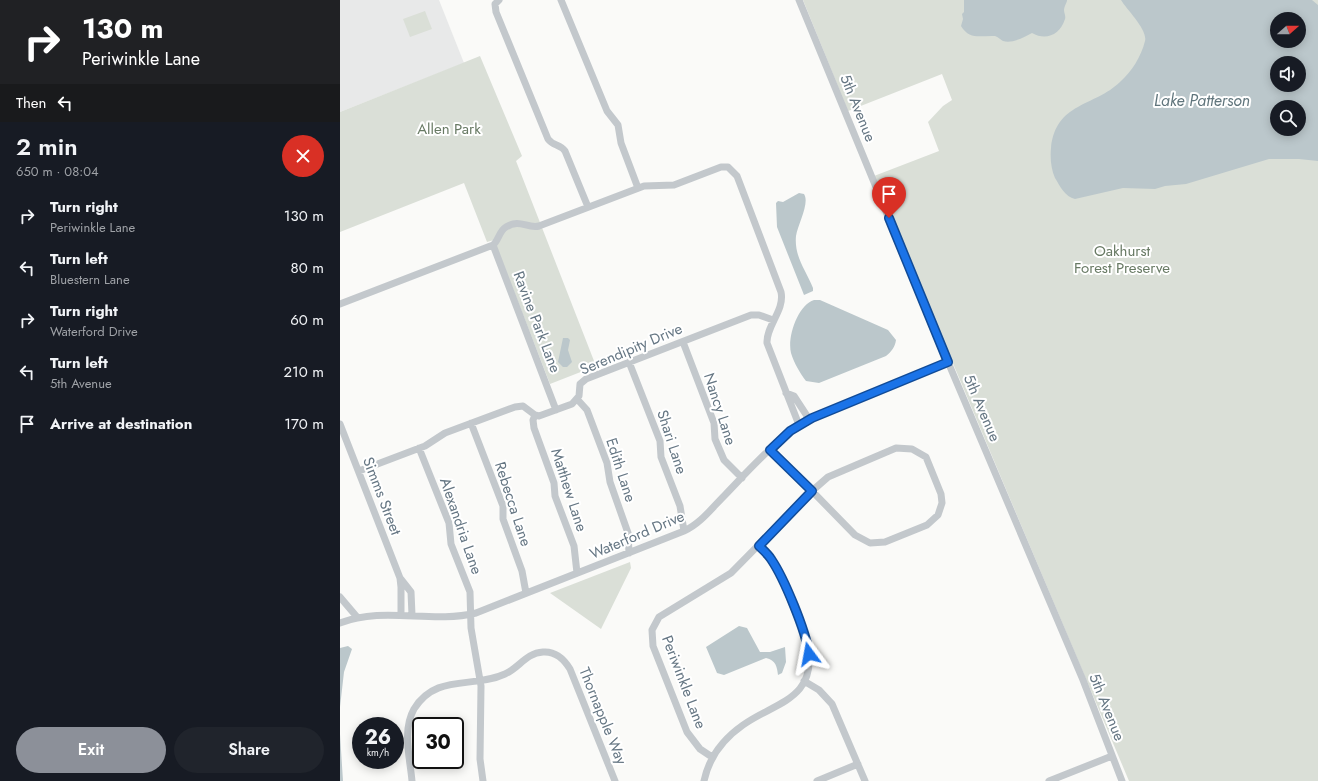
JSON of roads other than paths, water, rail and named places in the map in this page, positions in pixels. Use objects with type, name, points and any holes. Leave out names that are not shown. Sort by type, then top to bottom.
[{"type":"street","points":[[500,0],[495,4],[496,12],[548,139],[553,144],[560,146],[565,151],[588,207]]},
{"type":"street","points":[[561,0],[607,111],[618,125],[620,143],[638,188]]},
{"type":"street","name":"5th Avenue","points":[[799,0],[948,362],[1082,680],[1122,781]]},
{"type":"street","points":[[340,304],[493,245],[502,230],[510,225],[524,223],[535,227],[648,184],[674,185],[721,167],[728,167],[732,169],[737,176],[781,292],[782,300],[767,336],[767,343],[799,425]]},
{"type":"street","name":"Ravine Park Lane","points":[[493,245],[556,410]]},
{"type":"street","name":"Serendipity Drive","points":[[535,415],[543,415],[572,404],[578,399],[579,388],[582,382],[629,362],[755,314],[773,320]]},
{"type":"street","name":"Nancy Lane","points":[[683,342],[714,423],[715,439],[724,460],[742,478]]},
{"type":"street","name":"Shari Lane","points":[[629,362],[660,441],[661,457],[680,506],[684,532]]},
{"type":"street","name":"Waterford Drive","points":[[340,623],[357,617],[379,614],[470,614],[684,532],[700,520],[770,450],[799,425],[809,419],[948,362]]},
{"type":"street","points":[[786,392],[797,400],[809,419]]},
{"type":"street","name":"Edith Lane","points":[[578,399],[587,410],[607,463],[610,482],[628,533],[629,553]]},
{"type":"street","points":[[359,471],[419,448],[445,433],[519,406],[526,408],[535,415]]},
{"type":"street","name":"Matthew Lane","points":[[535,415],[533,420],[534,428],[554,483],[555,496],[574,546],[577,573]]},
{"type":"street","name":"Rebecca Lane","points":[[471,423],[503,506],[503,519],[522,571],[526,593]]},
{"type":"street","name":"Simms Street","points":[[340,424],[342,434],[359,471],[400,578],[401,615]]},
{"type":"street","points":[[770,450],[858,538],[874,544],[885,542],[927,525],[938,515],[942,503],[941,494],[926,458],[916,450],[906,447],[896,448],[838,472],[812,491]]},
{"type":"street","name":"Alexandria Lane","points":[[419,448],[449,523],[451,544],[470,592],[472,633],[480,680],[480,759],[483,781]]},
{"type":"street","name":"Periwinkle Lane","points":[[712,757],[700,749],[687,732],[653,646],[652,630],[654,622],[666,612],[731,572],[759,546],[812,491]]},
{"type":"street","points":[[704,781],[712,757],[725,741],[742,725],[789,699],[804,681],[809,662],[808,644],[776,566],[759,546]]},
{"type":"street","name":"Simms Street","points":[[400,578],[411,592],[412,615]]},
{"type":"street","points":[[340,597],[357,617]]},
{"type":"street","name":"Thornapple Way","points":[[412,781],[408,725],[416,707],[424,697],[440,687],[504,675],[523,660],[537,653],[551,652],[563,659],[570,669],[615,781]]},
{"type":"street","points":[[804,681],[819,690],[832,704],[865,781]]},
{"type":"street","points":[[1049,781],[1112,756]]},
{"type":"street","points":[[817,781],[858,764]]},
{"type":"water","points":[[964,0],[1067,1],[1064,9],[1065,19],[1063,25],[1056,33],[1042,36],[1032,33],[1018,40],[1007,42],[995,36],[976,36],[968,34],[961,26],[963,19],[962,14],[964,12]]},
{"type":"water","name":"Lake Patterson","points":[[1121,0],[1312,0],[1318,5],[1318,161],[1299,159],[1269,159],[1186,184],[1165,186],[1155,189],[1123,188],[1075,199],[1068,196],[1055,178],[1052,167],[1051,148],[1054,133],[1060,122],[1068,113],[1110,90],[1120,82],[1132,68],[1145,41],[1143,31]]},
{"type":"water","points":[[799,193],[804,194],[806,203],[797,231],[796,244],[801,263],[813,288],[813,291],[804,295],[777,227],[776,203],[778,201],[783,202]]},
{"type":"water","points":[[814,300],[820,300],[888,330],[896,340],[893,349],[886,356],[819,383],[806,381],[797,368],[792,357],[790,346],[795,322],[803,308]]},
{"type":"water","points":[[563,338],[568,338],[570,340],[568,350],[572,362],[567,367],[563,367],[558,362]]},
{"type":"water","points":[[739,626],[747,628],[760,652],[770,652],[785,647],[786,662],[782,673],[778,675],[774,662],[766,658],[724,675],[717,673],[706,647]]},
{"type":"water","points":[[348,646],[352,649],[344,672],[340,707],[340,648]]},
{"type":"water","points":[[340,734],[343,781],[340,781]]},
{"type":"park label","name":"Allen Park","points":[[449,129]]},
{"type":"park label","name":"Oakhurst Forest Preserve","points":[[1122,260]]}]
